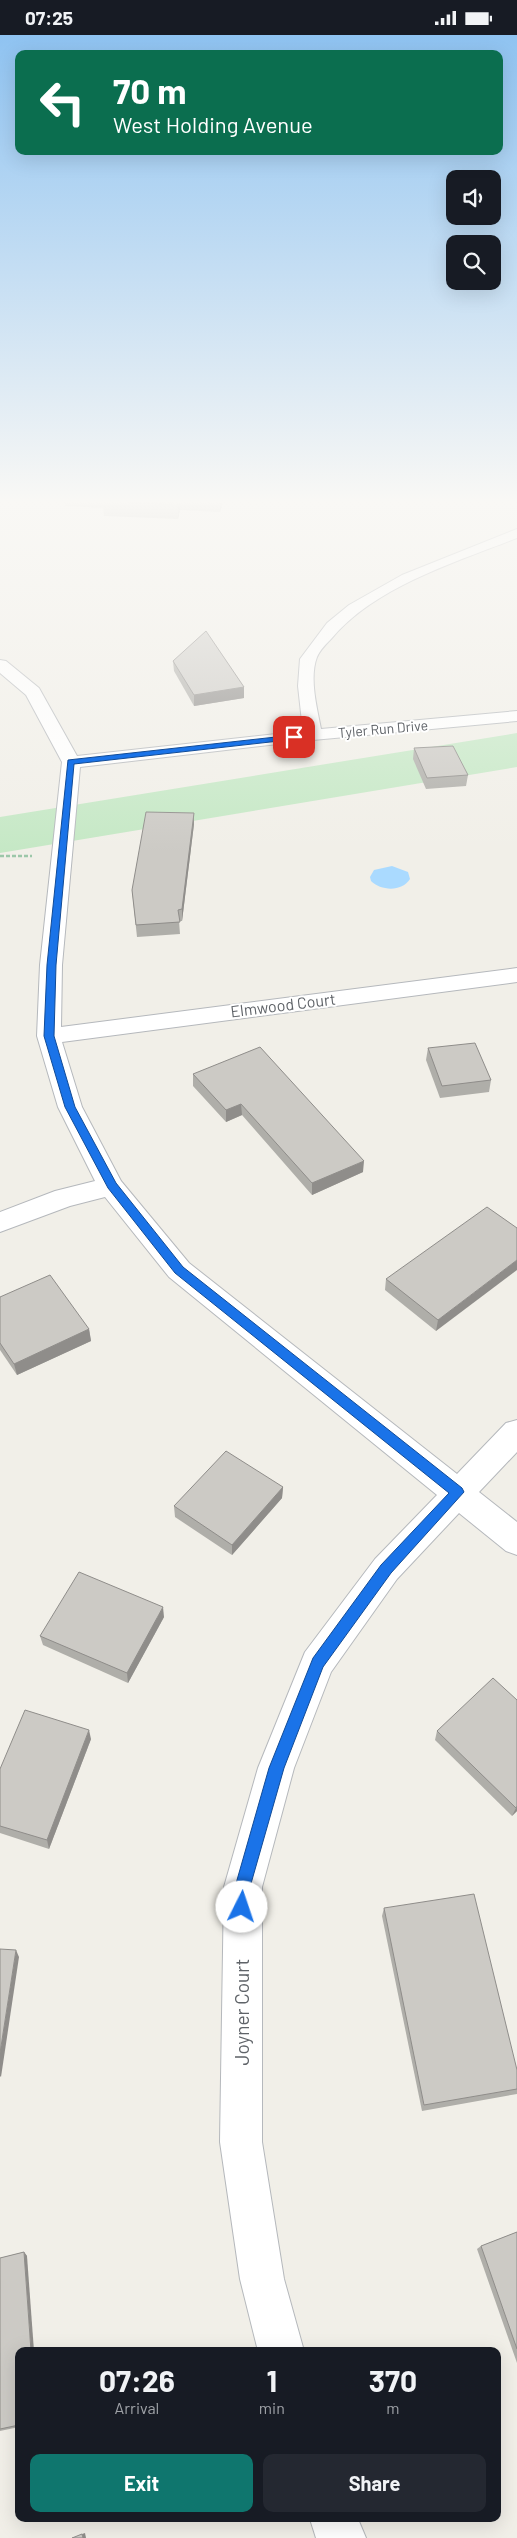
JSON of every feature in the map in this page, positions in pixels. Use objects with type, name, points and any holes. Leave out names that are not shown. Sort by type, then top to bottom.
[{"type":"street","points":[[313,735],[308,707],[308,658],[325,632],[340,620]]},
{"type":"street","points":[[0,665],[33,692],[71,762],[51,965],[49,1036],[70,1107],[111,1185],[179,1270],[517,1541]]},
{"type":"street","name":"Tyler Run Drive","points":[[71,762],[313,735],[517,716]]},
{"type":"street","name":"Elmwood Court","points":[[49,1036],[517,975]]},
{"type":"street","points":[[0,1222],[64,1198],[111,1185]]},
{"type":"street","name":"Joyner Court","points":[[281,2347],[262,2279],[241,2142],[242,1887],[276,1768],[318,1663],[386,1569],[517,1432]]},
{"type":"street","points":[[335,2522],[341,2538]]},
{"type":"green space","points":[[517,733],[517,767],[0,853],[0,817]]},
{"type":"water","points":[[392,866],[408,872],[410,879],[402,886],[391,889],[380,887],[371,881],[370,877],[374,870]]},
{"type":"building","points":[[206,631],[244,687],[194,695],[173,661]]},
{"type":"building","points":[[453,746],[468,775],[427,778],[414,748]]},
{"type":"building","points":[[146,812],[194,813],[182,909],[178,910],[180,922],[136,925],[132,890]]},
{"type":"building","points":[[475,1043],[491,1080],[442,1086],[428,1048]]},
{"type":"building","points":[[260,1047],[364,1161],[312,1183],[241,1104],[226,1110],[193,1074]]},
{"type":"building","points":[[487,1207],[517,1228],[517,1260],[438,1320],[386,1279]]},
{"type":"building","points":[[50,1275],[89,1329],[14,1364],[0,1343],[0,1297]]},
{"type":"building","points":[[226,1451],[283,1487],[232,1545],[174,1506]]},
{"type":"building","points":[[79,1572],[163,1607],[127,1673],[40,1636]]},
{"type":"building","points":[[493,1678],[517,1700],[516,1808],[437,1731]]},
{"type":"building","points":[[25,1710],[89,1730],[47,1840],[0,1826],[0,1769]]},
{"type":"building","points":[[474,1894],[517,2070],[517,2089],[424,2105],[384,1908]]},
{"type":"building","points":[[0,1949],[16,1950],[0,2053]]},
{"type":"building","points":[[517,2232],[517,2349],[481,2246]]},
{"type":"building","points":[[24,2252],[31,2347],[15,2347],[15,2426],[0,2429],[0,2258]]},
{"type":"building","points":[[82,2534],[83,2538],[72,2538]]},
{"type":"route","points":[[242,1907],[242,1887],[276,1768],[318,1663],[386,1569],[458,1492],[179,1270],[111,1185],[70,1107],[49,1036],[51,965],[71,762],[294,737]]}]
